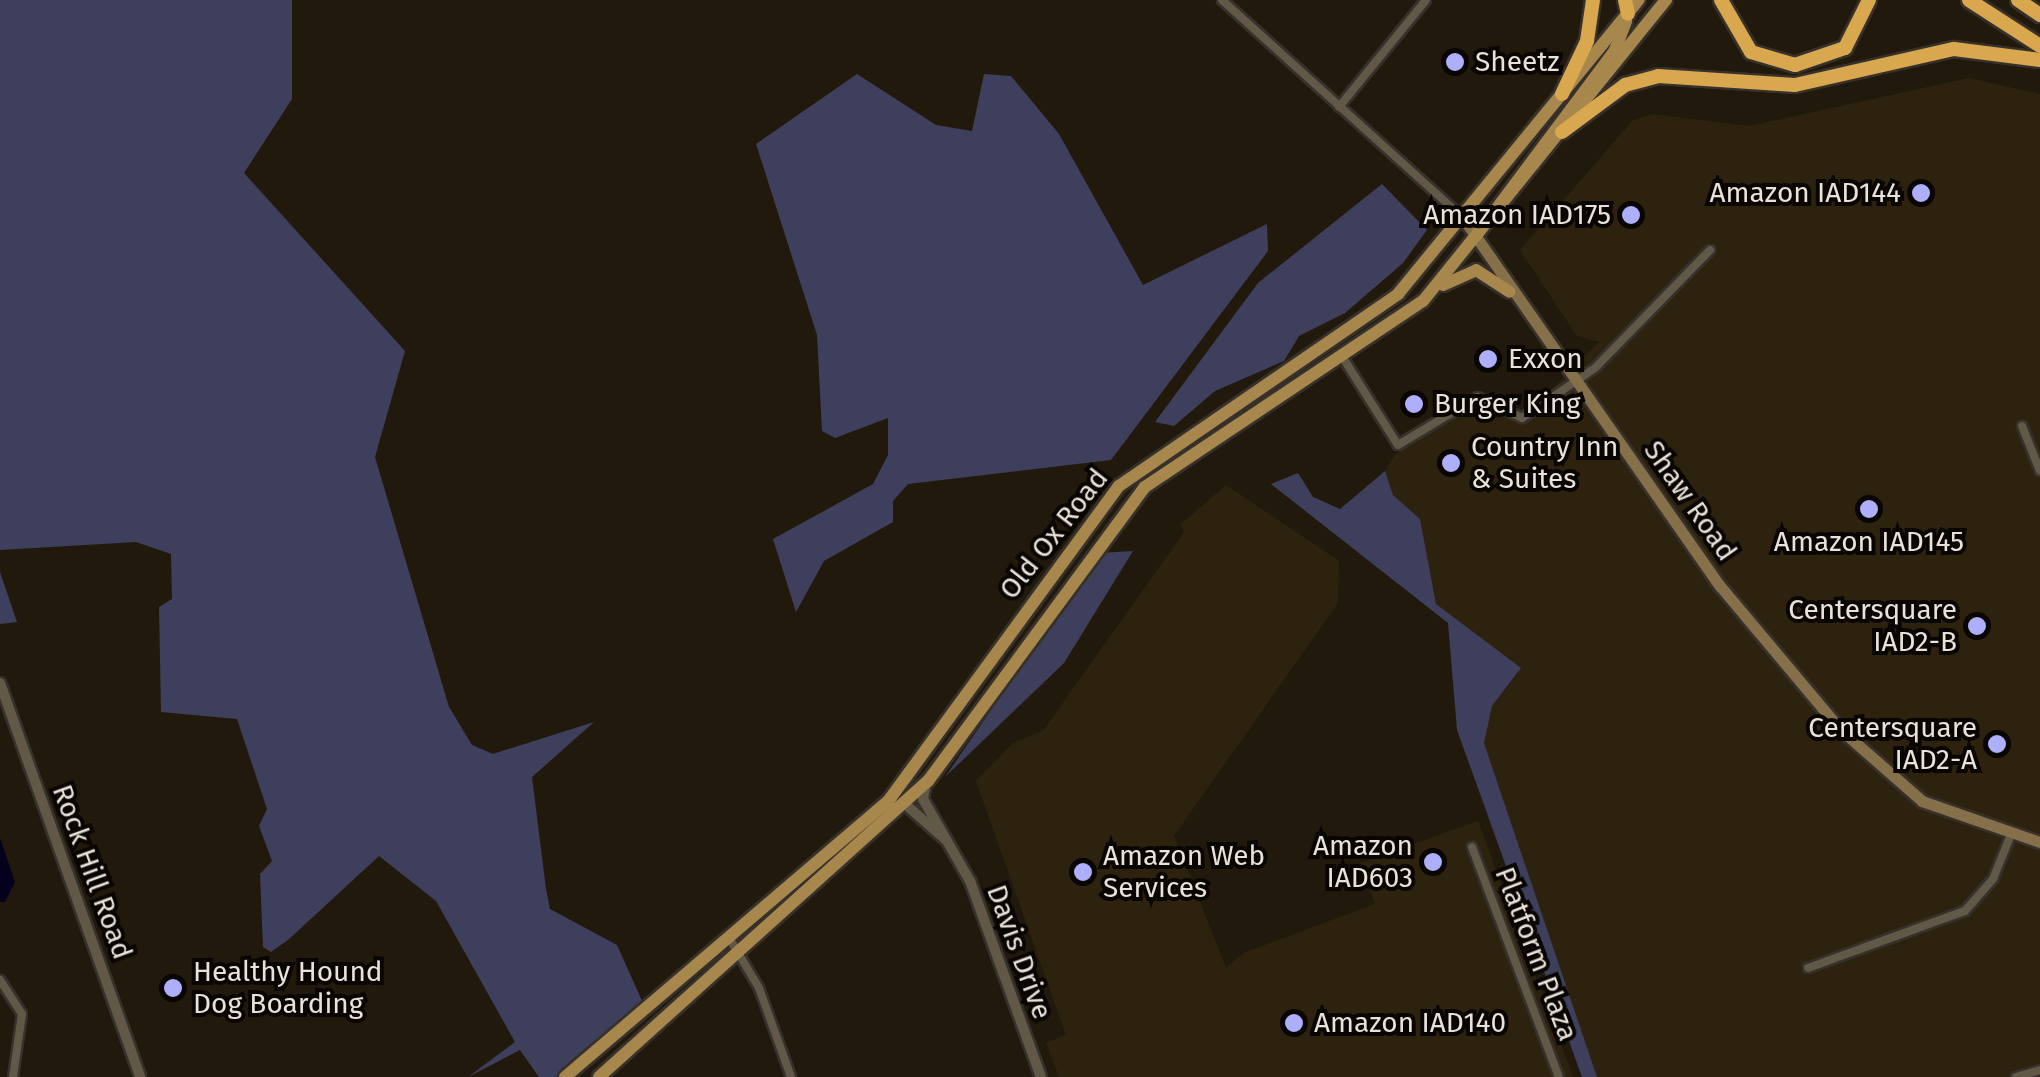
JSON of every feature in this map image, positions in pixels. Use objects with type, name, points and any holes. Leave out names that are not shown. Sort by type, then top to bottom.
[{"type":"highway","points":[[1562,94],[1587,42],[1593,0]]},
{"type":"highway","points":[[1720,0],[1751,52],[1796,65],[1845,48],[1869,0]]},
{"type":"highway","points":[[1969,0],[2040,46]]},
{"type":"highway","points":[[2018,0],[2040,14]]},
{"type":"highway","points":[[1562,132],[1624,86],[1658,76],[1795,85],[1954,49],[2040,60]]},
{"type":"main road","name":"Old Ox Road","points":[[566,1077],[730,941],[909,777],[1120,486],[1357,329],[1463,218],[1627,7],[1640,0]]},
{"type":"main road","name":"Old Ox Road","points":[[599,1077],[742,954],[927,782],[1125,506],[1180,460],[1345,361],[1429,295],[1666,0]]},
{"type":"main road","points":[[1476,240],[1486,212],[1615,50],[1627,7]]},
{"type":"main road","name":"Shaw Road","points":[[1463,218],[1510,292],[1720,586],[1841,730],[1922,801],[2010,837],[2040,842]]},
{"type":"main road","points":[[1429,295],[1471,270],[1510,292]]},
{"type":"main road","points":[[905,804],[909,777]]},
{"type":"street","name":"Shaw Road","points":[[1222,0],[1339,108],[1426,176],[1463,218]]},
{"type":"street","points":[[1339,108],[1426,0]]},
{"type":"street","points":[[1345,361],[1398,445],[1478,396],[1504,417],[1522,418],[1574,383],[1710,250]]},
{"type":"street","points":[[2022,426],[2040,471]]},
{"type":"street","name":"Rock Hill Road","points":[[0,683],[140,1077]]},
{"type":"street","name":"Davis Drive","points":[[927,782],[923,799],[951,844],[1041,1077]]},
{"type":"street","name":"Davis Drive","points":[[905,804],[951,844]]},
{"type":"street","points":[[1808,968],[1965,911],[1992,879],[2010,837]]},
{"type":"street","name":"Platform Plaza","points":[[1472,847],[1559,1077]]},
{"type":"street","points":[[730,941],[742,954],[791,1077]]},
{"type":"street","points":[[0,980],[22,1014],[12,1077]]},
{"type":"street","points":[[2016,1077],[2040,1070]]},
{"type":"shaded area","points":[[0,0],[292,0],[292,99],[244,173],[405,351],[375,457],[449,707],[472,745],[493,754],[594,722],[532,777],[546,889],[550,909],[617,945],[643,1003],[556,1077],[539,1077],[520,1050],[468,1077],[515,1042],[436,901],[379,856],[288,940],[271,952],[263,947],[260,874],[272,861],[259,826],[267,809],[237,719],[161,712],[159,607],[172,599],[171,554],[136,542],[0,550]]},
{"type":"shaded area","points":[[857,74],[936,125],[972,131],[984,74],[1011,76],[1059,134],[1143,285],[1267,224],[1268,251],[1111,460],[908,484],[893,501],[893,522],[824,561],[796,612],[773,539],[873,484],[888,455],[888,418],[835,438],[822,431],[817,335],[756,144]]},
{"type":"shaded area","points":[[1969,78],[2040,94],[2040,1077],[1597,1077],[1484,743],[1492,706],[1518,673],[1436,604],[1420,519],[1393,495],[1385,471],[1395,454],[1484,399],[1512,413],[1534,407],[1599,342],[1577,336],[1520,250],[1633,120],[1653,114],[1749,126]]},
{"type":"shaded area","points":[[1382,184],[1427,230],[1403,263],[1345,313],[1299,336],[1284,361],[1215,391],[1174,426],[1155,422],[1258,283]]},
{"type":"shaded area","points":[[1385,471],[1393,495],[1420,519],[1436,604],[1521,668],[1492,706],[1484,743],[1597,1077],[1582,1077],[1457,730],[1448,623],[1271,484],[1298,473],[1313,497],[1340,509]]},
{"type":"shaded area","points":[[1226,485],[1339,561],[1338,603],[1174,836],[1226,968],[1243,953],[1375,904],[1360,863],[1478,821],[1573,1077],[1059,1077],[1046,1043],[1066,1035],[976,781],[1013,743],[1043,731],[1184,532],[1181,524]]},
{"type":"shaded area","points":[[1133,551],[1064,663],[945,777],[1099,553]]},
{"type":"shaded area","points":[[0,572],[17,622],[0,624]]},
{"type":"shaded area","points":[[0,838],[15,882],[5,902],[0,902]]},
{"type":"place","name":"Sheetz","points":[[1455,62]]},
{"type":"place","name":"Amazon IAD144","points":[[1921,193]]},
{"type":"place","name":"Amazon IAD175","points":[[1631,215]]},
{"type":"place","name":"Exxon","points":[[1488,359]]},
{"type":"place","name":"Burger King","points":[[1414,404]]},
{"type":"place","name":"Country Inn & Suites","points":[[1451,463]]},
{"type":"place","name":"Amazon IAD145","points":[[1869,509]]},
{"type":"place","name":"Centersquare IAD2-B","points":[[1977,626]]},
{"type":"place","name":"Centersquare IAD2-A","points":[[1997,744]]},
{"type":"place","name":"Amazon IAD603","points":[[1433,862]]},
{"type":"place","name":"Amazon Web Services","points":[[1083,872]]},
{"type":"place","name":"Healthy Hound Dog Boarding","points":[[173,988]]},
{"type":"place","name":"Amazon IAD140","points":[[1294,1023]]}]
